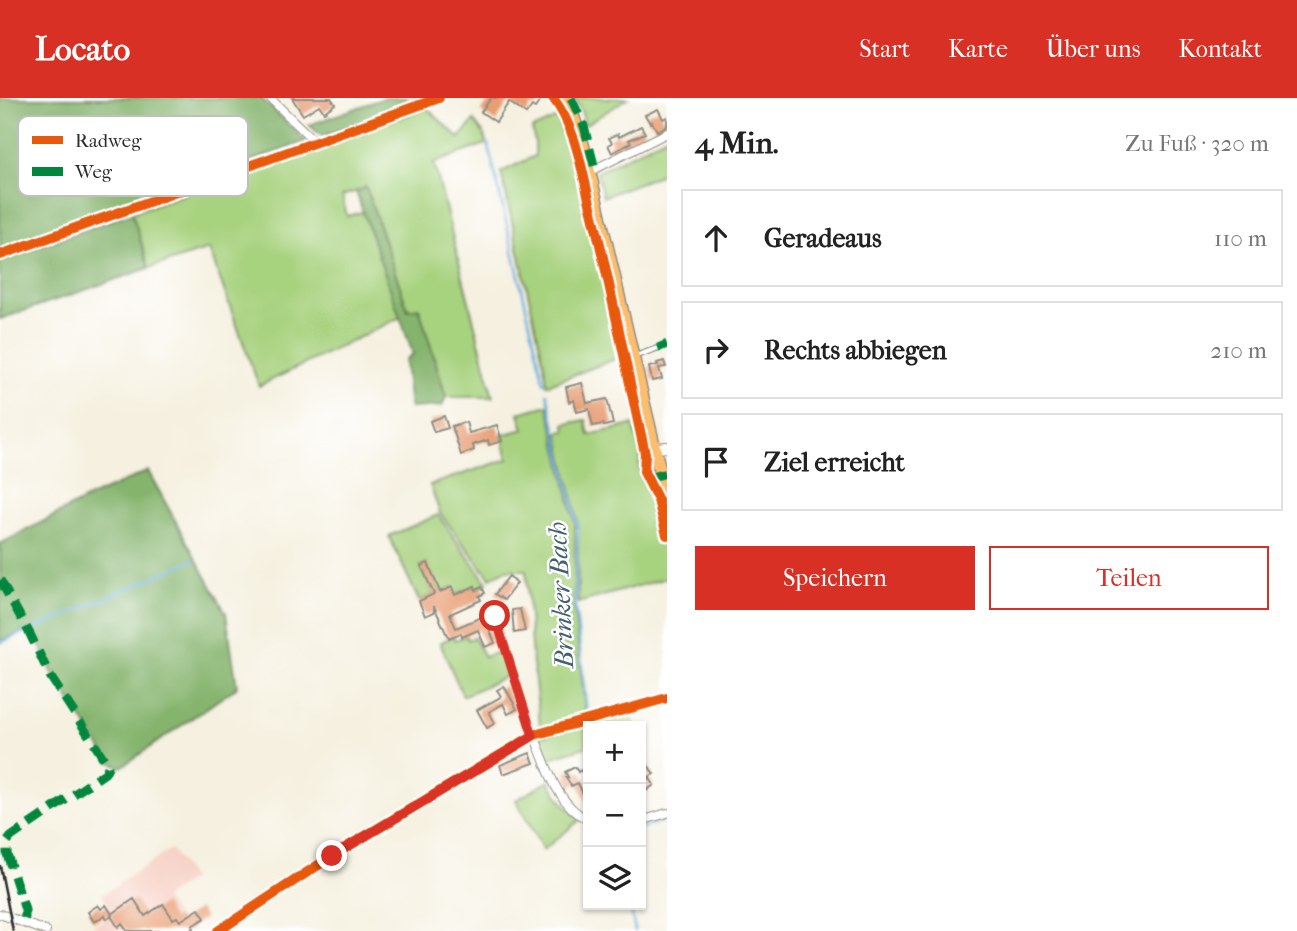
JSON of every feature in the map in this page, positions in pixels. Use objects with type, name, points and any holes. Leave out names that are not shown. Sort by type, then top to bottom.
[{"type":"main road","points":[[562,98],[579,132],[632,357],[661,448],[667,502]]},
{"type":"street","points":[[270,98],[316,143]]},
{"type":"street","points":[[248,167],[439,98]]},
{"type":"street","points":[[589,172],[667,133]]},
{"type":"street","points":[[0,255],[166,196]]},
{"type":"street","points":[[218,931],[332,856],[534,735],[667,698]]},
{"type":"street","points":[[534,735],[556,788],[573,811],[583,817]]},
{"type":"street","points":[[646,819],[667,813]]},
{"type":"street","points":[[0,914],[47,931]]},
{"type":"lane","points":[[632,357],[658,348]]},
{"type":"lane","points":[[495,616],[534,735]]},
{"type":"shaded area","points":[[171,849],[192,879],[164,898],[186,931],[87,931],[113,912],[102,895]]},
{"type":"green space","points":[[0,98],[261,98],[306,141],[248,162],[248,116],[18,116],[18,196],[153,196],[0,251]]},
{"type":"green space","points":[[384,98],[425,98],[322,136],[309,125]]},
{"type":"green space","points":[[574,98],[628,98],[585,125]]},
{"type":"green space","points":[[427,108],[459,138],[474,121],[484,134],[486,144],[434,163],[493,397],[446,397],[419,309],[408,310],[366,188],[342,196],[347,216],[363,212],[401,317],[259,386],[209,249],[149,268],[132,213],[180,196],[248,196],[248,172]]},
{"type":"green space","points":[[557,118],[569,138],[580,176],[609,296],[620,357],[547,385],[501,172],[535,156],[532,129]]},
{"type":"green space","points":[[667,136],[667,172],[603,197],[597,172]]},
{"type":"green space","points":[[366,187],[408,310],[419,308],[446,397],[442,406],[410,408],[405,363],[413,354],[356,192]]},
{"type":"green space","points":[[132,213],[149,268],[0,319],[0,261]]},
{"type":"green space","points":[[548,405],[575,524],[574,608],[586,717],[542,729],[531,647],[526,570],[505,570],[490,578],[440,513],[430,485],[508,459],[502,435],[524,429],[519,413]]},
{"type":"green space","points":[[586,420],[589,435],[633,425],[641,452],[641,475],[648,486],[667,554],[667,578],[578,603],[578,521],[558,432],[566,431],[565,424]]},
{"type":"green space","points":[[148,471],[226,613],[237,687],[121,767],[110,762],[54,676],[32,628],[0,641],[0,544],[90,497]]},
{"type":"green space","points":[[438,515],[487,583],[476,590],[474,586],[455,595],[452,587],[440,592],[427,563],[421,566],[434,594],[419,601],[389,536]]},
{"type":"green space","points":[[453,636],[455,640],[466,636],[468,640],[474,637],[484,657],[504,650],[511,674],[463,696],[440,643]]},
{"type":"green space","points":[[629,712],[633,721],[594,721]]},
{"type":"green space","points":[[583,725],[583,748],[547,759],[538,737]]},
{"type":"green space","points":[[549,781],[563,802],[581,819],[543,850],[516,800]]},
{"type":"building","points":[[292,98],[331,98],[335,104],[324,112],[319,105],[303,115]]},
{"type":"building","points":[[491,98],[542,98],[535,108],[532,106],[526,114],[509,102],[496,122],[481,112]]},
{"type":"building","points":[[658,109],[663,119],[667,117],[667,126],[657,131],[645,115]]},
{"type":"building","points":[[641,126],[645,133],[629,140],[631,143],[612,153],[608,145],[612,143],[609,138],[618,134],[619,137]]},
{"type":"building","points":[[664,361],[666,367],[659,368],[662,379],[652,381],[649,367]]},
{"type":"building","points":[[582,383],[587,403],[607,399],[613,424],[593,426],[589,409],[577,412],[574,400],[569,402],[566,387]]},
{"type":"building","points":[[444,416],[448,428],[434,432],[430,421]]},
{"type":"building","points":[[466,422],[469,433],[497,425],[502,441],[489,445],[488,440],[473,445],[474,450],[461,455],[452,426]]},
{"type":"building","points":[[428,563],[440,592],[452,587],[455,595],[475,586],[476,590],[482,587],[485,593],[479,596],[481,600],[450,614],[456,628],[484,616],[495,643],[485,647],[478,630],[462,637],[461,633],[449,638],[434,606],[434,612],[425,616],[419,601],[434,594],[421,566]]},
{"type":"building","points":[[509,576],[517,583],[504,600],[495,594]]},
{"type":"building","points":[[520,609],[525,631],[514,633],[512,610]]},
{"type":"building","points":[[504,686],[517,709],[508,714],[503,704],[489,712],[495,723],[487,728],[477,710],[499,698],[501,696],[497,690]]},
{"type":"building","points":[[530,753],[534,763],[503,774],[500,765]]},
{"type":"building","points":[[646,765],[654,774],[649,777],[654,785],[646,791],[646,784]]},
{"type":"building","points":[[575,767],[578,772],[581,770],[583,794],[578,783],[571,786],[565,772]]},
{"type":"building","points":[[134,899],[145,916],[163,904],[173,919],[177,917],[180,921],[199,909],[205,918],[189,931],[127,931],[122,923],[118,927],[111,916],[107,919],[105,915],[94,922],[88,912],[98,905],[101,909],[106,905],[112,914]]},
{"type":"waterway","name":"Brinker Bach","points":[[488,144],[544,383]]},
{"type":"waterway","name":"Brinker Bach","points":[[547,393],[578,527],[575,604],[587,713]]},
{"type":"waterway","points":[[34,629],[194,560]]},
{"type":"waterway","points":[[0,643],[27,631]]},
{"type":"waterway","points":[[221,922],[326,852],[402,809]]},
{"type":"waterway","name":"Brinker Bach","points":[[646,826],[663,821]]},
{"type":"waterway","points":[[631,910],[635,931]]},
{"type":"railway","points":[[0,866],[13,931]]},
{"type":"marked path","points":[[571,98],[584,126],[595,169]]},
{"type":"marked path","points":[[658,348],[667,344]]},
{"type":"marked path","points":[[647,478],[667,473]]},
{"type":"marked path","points":[[0,580],[50,676],[108,767],[105,773],[7,842],[7,854],[25,910],[23,922]]},
{"type":"cycle path","points":[[248,166],[439,98]]},
{"type":"cycle path","points":[[553,98],[567,122],[580,162],[645,453],[644,472],[658,500],[667,535]]},
{"type":"cycle path","points":[[0,255],[165,196]]},
{"type":"cycle path","points":[[218,931],[332,856],[534,735],[667,698]]},
{"type":"route","points":[[332,856],[533,736],[495,616]]}]
